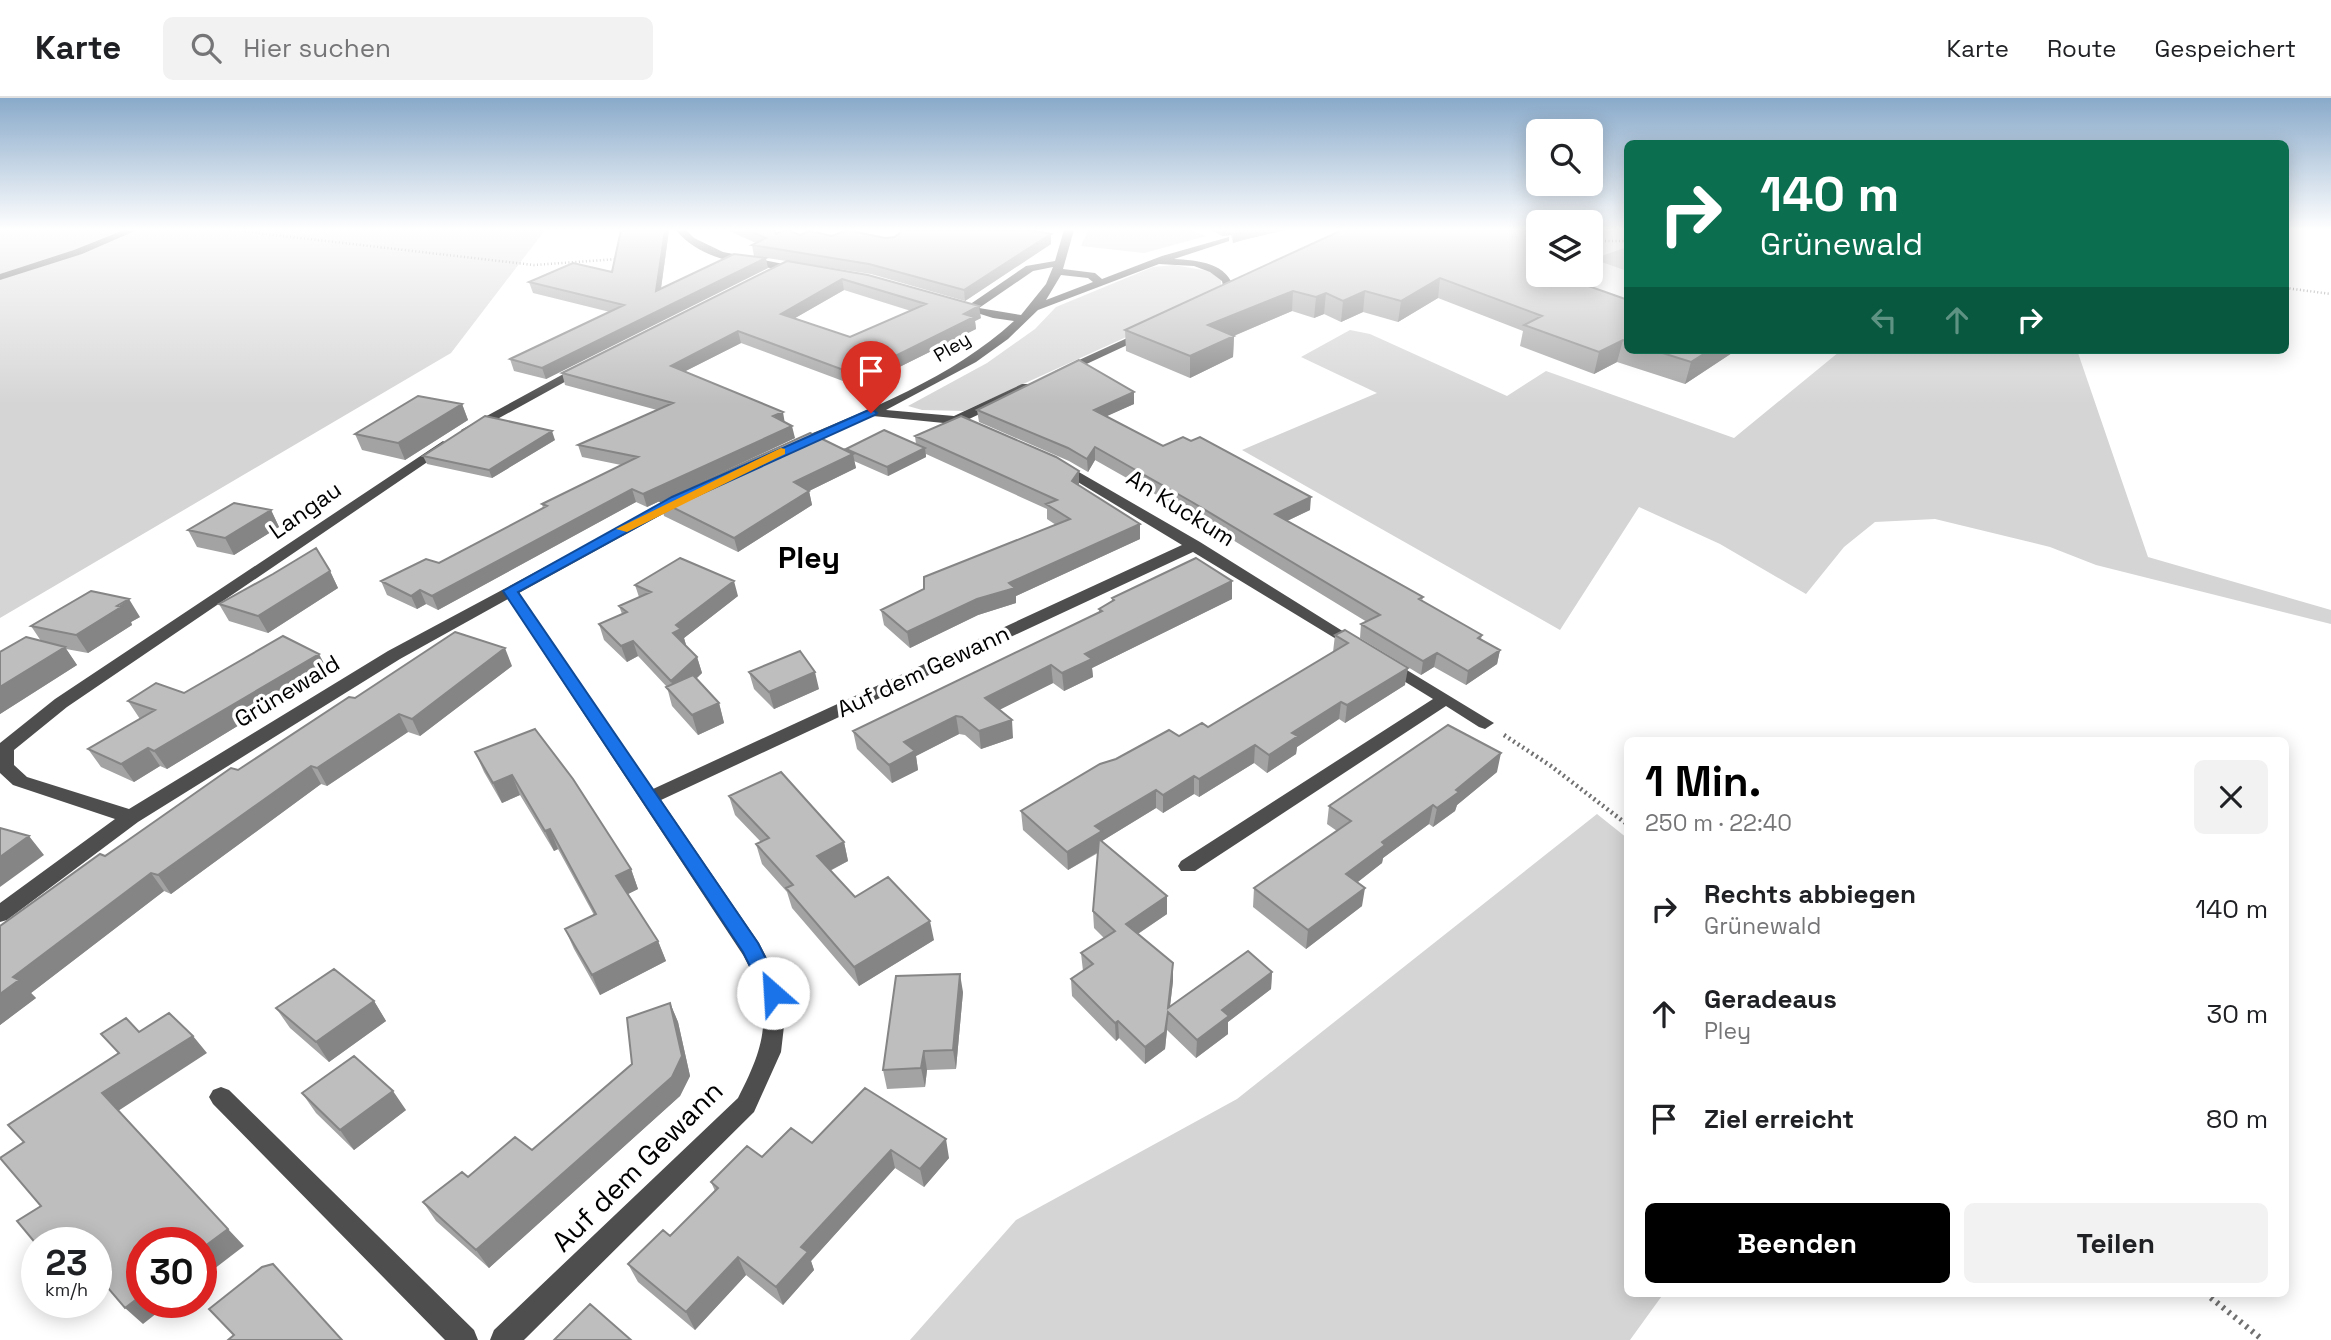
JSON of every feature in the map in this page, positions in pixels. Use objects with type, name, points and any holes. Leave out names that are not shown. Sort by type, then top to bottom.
[{"type":"street","name":"Pley","points":[[970,309],[1001,288]]},
{"type":"street","name":"Pley","points":[[780,452],[871,413],[969,360],[1024,319],[1036,307],[1046,288]]},
{"type":"street","name":"Pley","points":[[1036,307],[1085,288]]},
{"type":"street","name":"Pley","points":[[1211,304],[1223,299],[1229,288]]},
{"type":"street","points":[[943,301],[1024,319]]},
{"type":"street","points":[[1054,373],[1162,326]]},
{"type":"street","name":"Langau","points":[[131,817],[20,781],[5,767],[3,750],[61,703],[393,477],[488,416],[599,360]]},
{"type":"street","points":[[956,420],[1042,379]]},
{"type":"street","points":[[871,413],[956,420],[992,435]]},
{"type":"street","name":"An Kuckum","points":[[1040,456],[1102,488],[1485,723]]},
{"type":"street","name":"Grünewald","points":[[0,914],[131,817],[394,655],[700,489]]},
{"type":"street","name":"Auf dem Gewann","points":[[651,797],[1195,545]]},
{"type":"street","name":"Auf dem Gewann","points":[[504,1340],[746,1105],[765,1071],[773,1032],[773,993],[751,948],[510,591]]},
{"type":"street","points":[[1188,866],[1445,699]]},
{"type":"street","points":[[221,1097],[464,1340]]},
{"type":"path","points":[[2289,288],[2331,294]]},
{"type":"path","points":[[1485,723],[1551,766],[1624,822]]},
{"type":"path","points":[[2210,1297],[2263,1340]]},
{"type":"shaded area","points":[[0,288],[501,288],[451,353],[0,618]]},
{"type":"shaded area","points":[[1102,288],[1221,288],[1212,298],[964,411],[922,410],[908,406],[987,363],[1035,329],[1056,307]]},
{"type":"shaded area","points":[[1350,330],[1370,334],[1507,396],[1546,371],[1734,438],[1837,354],[2078,354],[2148,557],[2331,610],[2331,624],[2096,565],[2050,547],[1935,519],[1875,522],[1844,547],[1806,594],[1720,544],[1639,507],[1560,630],[1242,450],[1377,393],[1301,357]]},
{"type":"shaded area","points":[[1597,814],[1624,836],[1624,1297],[1661,1297],[1630,1340],[910,1340],[1016,1220],[1237,1099]]},
{"type":"building","points":[[554,288],[656,288],[656,291],[662,288],[705,288],[542,368],[510,359],[624,305]]},
{"type":"building","points":[[733,288],[826,288],[781,314],[850,337],[926,304],[872,288],[914,288],[979,306],[964,314],[974,317],[857,375],[738,331],[671,366],[783,412],[773,416],[792,426],[643,494],[632,489],[432,596],[420,590],[411,596],[381,581],[426,559],[439,563],[547,506],[542,504],[638,457],[578,445],[673,403],[562,373]]},
{"type":"building","points":[[1216,288],[1423,288],[1401,301],[1365,291],[1343,301],[1326,293],[1316,297],[1293,291],[1208,325],[1234,336],[1190,356],[1125,330]]},
{"type":"building","points":[[1467,288],[1594,288],[1624,299],[1624,340],[1599,352],[1524,325],[1542,316]]},
{"type":"building","points":[[1666,354],[1704,354],[1691,362]]},
{"type":"building","points":[[1079,360],[1134,392],[1094,410],[1163,446],[1183,437],[1191,441],[1200,437],[1311,497],[1275,514],[1423,597],[1419,599],[1482,635],[1478,638],[1500,650],[1468,671],[1437,653],[1423,661],[1361,624],[1380,615],[1095,447],[1087,459],[1068,448],[977,410]]},
{"type":"building","points":[[418,396],[462,404],[398,443],[355,434]]},
{"type":"building","points":[[485,416],[552,431],[489,470],[423,456]]},
{"type":"building","points":[[961,416],[1056,457],[1079,471],[1072,481],[1140,524],[1009,583],[1015,588],[977,599],[907,632],[881,610],[924,589],[924,577],[1070,519],[1046,504],[1057,500],[915,436]]},
{"type":"building","points":[[884,430],[925,448],[887,467],[846,449]]},
{"type":"building","points":[[810,433],[853,454],[794,482],[809,491],[734,538],[660,501]]},
{"type":"building","points":[[234,503],[271,510],[225,538],[188,530]]},
{"type":"building","points":[[316,548],[330,571],[258,616],[219,604],[273,574]]},
{"type":"building","points":[[680,558],[734,581],[676,625],[681,629],[673,633],[697,657],[671,681],[633,641],[621,646],[599,624],[627,612],[619,606],[651,592],[635,585]]},
{"type":"building","points":[[1196,558],[1232,581],[1085,654],[1092,659],[1062,673],[1051,665],[985,698],[1012,720],[979,731],[962,717],[956,716],[904,742],[915,751],[889,765],[853,731],[1102,611],[1099,609],[1114,600],[1112,598]]},
{"type":"building","points":[[91,591],[129,599],[117,606],[121,607],[76,635],[31,626]]},
{"type":"building","points":[[1345,630],[1408,668],[1347,705],[1341,702],[1292,733],[1298,736],[1269,755],[1255,745],[1199,779],[1194,776],[1163,795],[1156,790],[1095,826],[1102,831],[1067,852],[1021,811],[1100,764],[1116,759],[1169,730],[1179,736],[1202,723],[1208,727],[1348,643],[1335,635]]},
{"type":"building","points":[[455,632],[505,648],[412,719],[399,714],[317,768],[311,766],[158,875],[151,873],[13,977],[19,980],[0,994],[0,926],[100,854],[105,856],[231,768],[238,770]]},
{"type":"building","points":[[283,636],[319,654],[154,751],[148,748],[121,764],[88,749],[155,710],[128,701],[156,683],[184,693]]},
{"type":"building","points":[[26,637],[65,647],[0,687],[0,652]]},
{"type":"building","points":[[800,651],[815,672],[769,692],[749,672]]},
{"type":"building","points":[[693,675],[719,703],[692,715],[666,687]]},
{"type":"building","points":[[1448,725],[1501,753],[1456,790],[1459,792],[1437,808],[1433,805],[1382,842],[1385,845],[1346,874],[1365,888],[1308,930],[1254,888],[1351,821],[1329,806]]},
{"type":"building","points":[[535,729],[573,779],[631,869],[616,876],[658,941],[592,975],[565,929],[596,914],[550,829],[545,831],[512,775],[493,783],[475,752]]},
{"type":"building","points":[[781,772],[844,842],[817,856],[855,897],[888,877],[930,921],[854,967],[786,888],[793,885],[756,844],[769,838],[729,796]]},
{"type":"building","points":[[0,828],[29,836],[0,857]]},
{"type":"building","points":[[1099,839],[1167,896],[1126,924],[1173,963],[1168,1008],[1248,951],[1272,972],[1222,1010],[1229,1016],[1197,1040],[1168,1012],[1165,1032],[1145,1047],[1118,1021],[1115,1023],[1071,979],[1093,964],[1081,953],[1115,931],[1093,911]]},
{"type":"building","points":[[334,969],[374,1001],[316,1042],[276,1008]]},
{"type":"building","points":[[960,974],[953,1050],[924,1051],[921,1068],[883,1070],[896,976]]},
{"type":"building","points":[[670,1003],[682,1056],[672,1077],[476,1250],[423,1202],[462,1172],[468,1177],[515,1137],[532,1150],[632,1064],[627,1018]]},
{"type":"building","points":[[169,1013],[193,1036],[102,1093],[228,1229],[217,1237],[217,1227],[126,1227],[125,1308],[112,1293],[112,1227],[22,1227],[17,1221],[41,1206],[0,1158],[24,1142],[8,1125],[119,1053],[101,1034],[126,1018],[139,1032]]},
{"type":"building","points":[[354,1056],[393,1091],[340,1130],[302,1093]]},
{"type":"building","points":[[865,1088],[946,1139],[920,1169],[891,1150],[801,1247],[808,1252],[776,1287],[738,1257],[686,1312],[628,1264],[663,1230],[670,1236],[718,1188],[711,1182],[747,1146],[762,1157],[791,1128],[812,1143]]},
{"type":"building","points":[[273,1264],[342,1340],[228,1340],[234,1335],[217,1317],[217,1303],[262,1267]]},
{"type":"building","points":[[590,1304],[631,1340],[554,1340]]},
{"type":"slow traffic","points":[[622,529],[677,500],[781,452]]},
{"type":"district","name":"Pley","points":[[809,557]]},
{"type":"route","points":[[773,993],[751,948],[510,591],[677,500],[871,413]]}]
